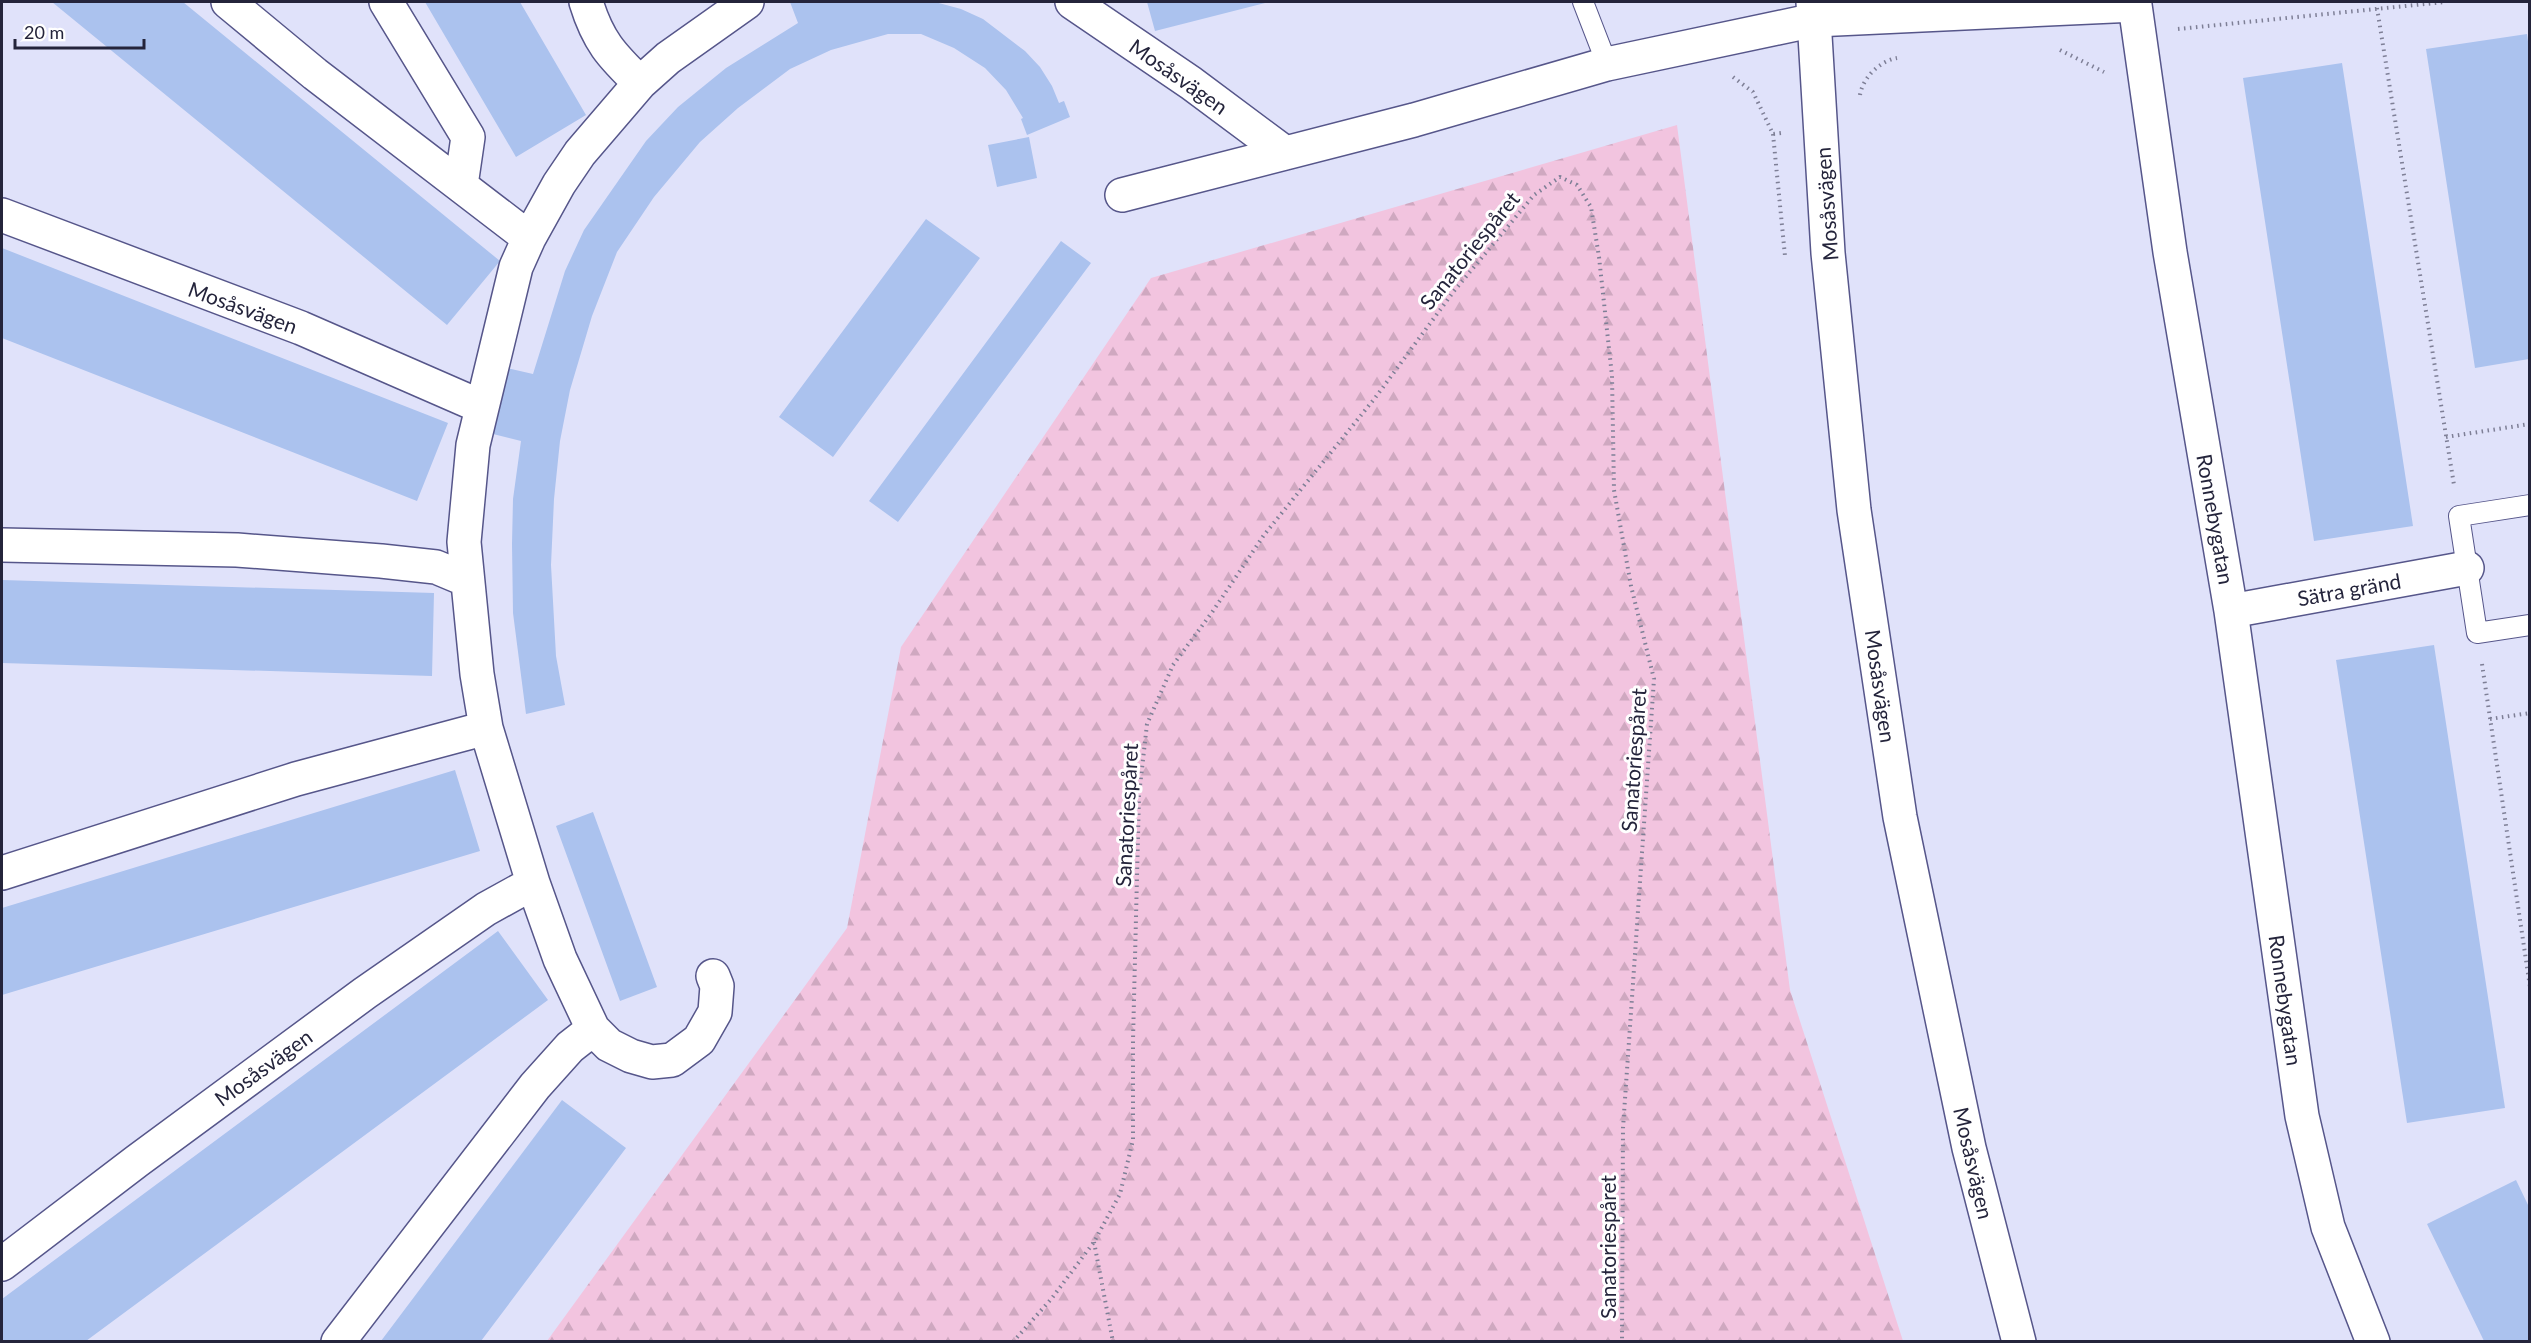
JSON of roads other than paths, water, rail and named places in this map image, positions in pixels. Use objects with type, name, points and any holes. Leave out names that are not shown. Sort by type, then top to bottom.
[{"type":"street","points":[[228,2],[315,74],[529,238]]},
{"type":"street","points":[[386,2],[468,137],[461,185]]},
{"type":"street","points":[[586,2],[601,40],[613,57],[640,82]]},
{"type":"street","points":[[713,976],[717,986],[715,1012],[699,1040],[672,1060],[652,1062],[631,1056],[609,1045],[593,1029],[560,959],[486,728],[477,675],[467,580],[465,531],[473,445],[516,267],[529,238],[558,184],[580,153],[640,82],[668,58],[747,2]]},
{"type":"street","name":"Mosåsvägen","points":[[1072,2],[1191,83],[1285,153]]},
{"type":"street","points":[[1122,195],[1414,120],[1607,64],[1814,11],[2136,13]]},
{"type":"street","name":"Mosåsvägen","points":[[1814,11],[1828,253],[1854,510],[1900,817],[1969,1148],[2019,1341]]},
{"type":"street","name":"Ronnebygatan","points":[[2136,13],[2170,252],[2231,611],[2302,1116],[2328,1227],[2373,1341]]},
{"type":"street","name":"Mosåsvägen","points":[[2,215],[301,328],[482,407]]},
{"type":"street","points":[[2,545],[237,550],[436,567],[467,580]]},
{"type":"street","name":"Sätra gränd","points":[[2231,611],[2467,568]]},
{"type":"street","points":[[2,873],[296,779],[486,728]]},
{"type":"street","name":"Mosåsvägen","points":[[2,1264],[136,1161],[365,993],[486,909],[534,883]]},
{"type":"street","points":[[338,1341],[535,1086],[570,1047],[593,1029]]},
{"type":"lane","points":[[1583,2],[1607,64]]},
{"type":"lane","points":[[2529,505],[2459,516],[2477,633],[2529,626]]}]
